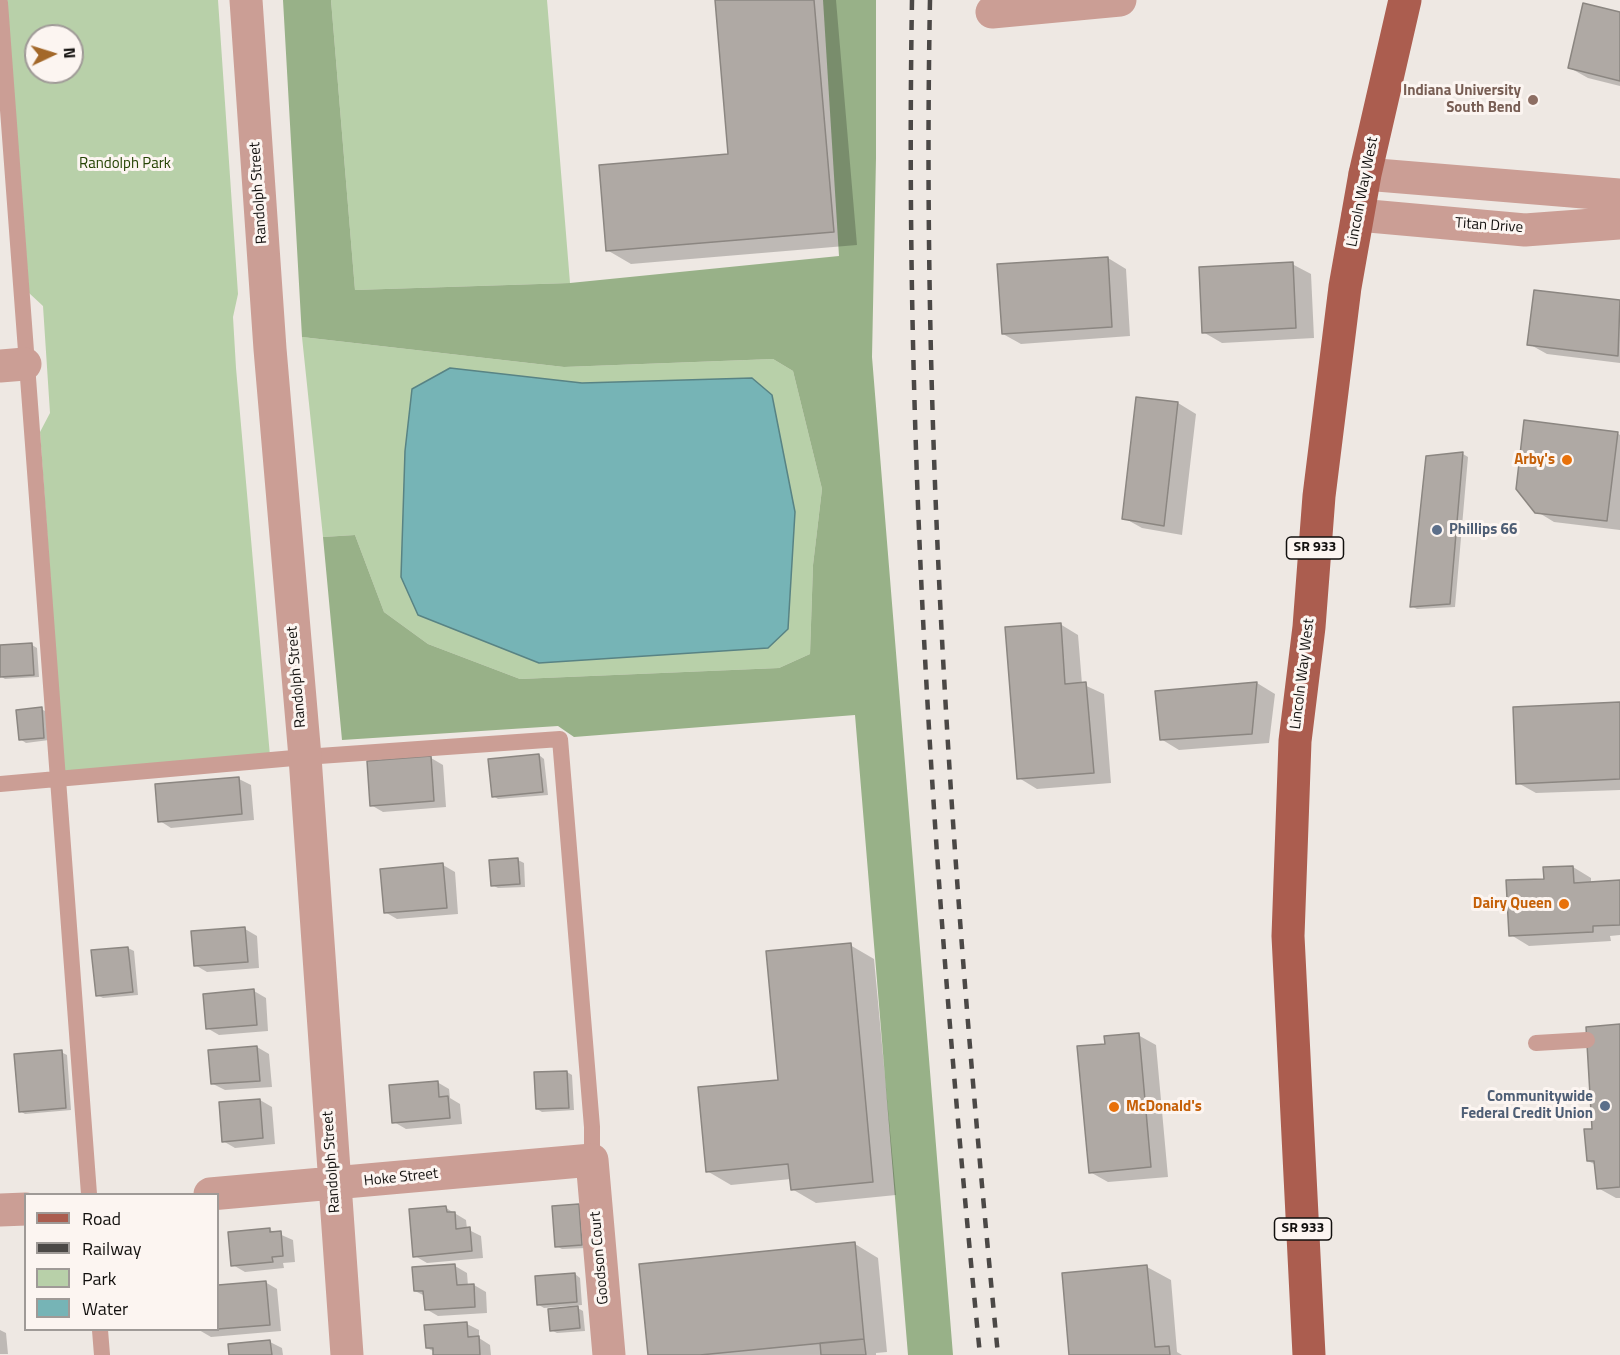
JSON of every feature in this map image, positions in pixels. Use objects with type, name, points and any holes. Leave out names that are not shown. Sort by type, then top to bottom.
[{"type":"main road","name":"Lincoln Way West","points":[[1309,1355],[1289,966],[1289,852],[1295,741],[1309,627],[1319,496],[1345,287],[1365,174],[1405,0]]},
{"type":"street","name":"Randolph Street","points":[[246,0],[270,349],[305,757],[347,1355]]},
{"type":"street","points":[[992,12],[1120,0]]},
{"type":"street","points":[[1365,174],[1620,195]]},
{"type":"street","name":"Titan Drive","points":[[1358,215],[1525,230],[1620,223]]},
{"type":"street","name":"Hoke Street","points":[[219,1193],[334,1185],[592,1160]]},
{"type":"street","name":"Goodson Court","points":[[592,1160],[609,1355]]},
{"type":"street","points":[[0,1210],[24,1209]]},
{"type":"lane","points":[[0,3],[13,365],[57,781],[89,1193]]},
{"type":"lane","points":[[0,784],[57,781],[305,757],[560,739],[592,1127],[592,1160]]},
{"type":"lane","points":[[1536,1043],[1587,1040]]},
{"type":"lane","points":[[100,1331],[102,1355]]},
{"type":"green space","name":"Randolph Park","points":[[7,0],[218,0],[238,294],[233,317],[236,368],[270,756],[64,773],[40,432],[50,413],[43,306],[29,293]]},
{"type":"green space","points":[[283,0],[331,0],[355,290],[570,283],[839,256],[823,0],[876,0],[872,357],[953,1355],[908,1355],[855,715],[574,737],[558,726],[342,740],[323,537],[355,535],[384,612],[428,644],[520,679],[779,668],[810,654],[813,565],[822,489],[793,371],[773,359],[564,367],[302,337]]},
{"type":"green space","points":[[331,0],[547,0],[570,283],[355,290]]},
{"type":"green space","points":[[302,337],[564,367],[773,359],[793,371],[822,489],[813,565],[810,654],[779,668],[520,679],[428,644],[384,612],[355,535],[323,537]]},
{"type":"water","points":[[450,368],[582,383],[752,378],[772,395],[795,512],[788,629],[768,648],[539,663],[418,615],[401,577],[405,451],[412,389]]},
{"type":"building","points":[[715,0],[814,0],[834,232],[606,251],[599,165],[728,154]]},
{"type":"building","points":[[1583,3],[1620,12],[1620,81],[1568,68]]},
{"type":"building","points":[[1108,257],[1112,327],[1002,334],[997,264]]},
{"type":"building","points":[[1293,262],[1296,328],[1202,333],[1199,267]]},
{"type":"building","points":[[1534,290],[1620,300],[1618,356],[1527,345]]},
{"type":"building","points":[[1136,397],[1178,402],[1164,526],[1122,519]]},
{"type":"building","name":"Arby's","points":[[1524,420],[1618,432],[1607,521],[1535,513],[1516,489]]},
{"type":"building","name":"Phillips 66","points":[[1463,452],[1450,604],[1410,607],[1426,456]]},
{"type":"building","points":[[1061,623],[1065,684],[1086,682],[1094,773],[1017,779],[1005,627]]},
{"type":"building","points":[[32,643],[34,675],[0,677],[0,645]]},
{"type":"building","points":[[1257,682],[1252,734],[1160,740],[1155,691]]},
{"type":"building","points":[[1620,702],[1620,779],[1516,784],[1513,707]]},
{"type":"building","points":[[42,707],[44,738],[19,740],[16,710]]},
{"type":"building","points":[[539,754],[543,792],[492,797],[488,759]]},
{"type":"building","points":[[431,756],[434,801],[370,806],[367,761]]},
{"type":"building","points":[[239,777],[242,814],[158,822],[155,784]]},
{"type":"building","points":[[518,858],[520,884],[491,886],[489,860]]},
{"type":"building","points":[[443,863],[447,908],[384,913],[380,869]]},
{"type":"building","name":"Dairy Queen","points":[[1573,866],[1574,883],[1620,880],[1620,925],[1593,926],[1593,932],[1509,936],[1506,880],[1544,879],[1543,867]]},
{"type":"building","points":[[245,927],[248,962],[194,966],[191,931]]},
{"type":"building","points":[[851,943],[873,1182],[791,1190],[788,1164],[706,1172],[698,1087],[778,1080],[766,951]]},
{"type":"building","points":[[128,947],[133,992],[96,996],[91,950]]},
{"type":"building","points":[[254,989],[257,1025],[206,1029],[203,994]]},
{"type":"building","name":"Communitywide Federal Credit Union","points":[[1620,1024],[1620,1187],[1597,1189],[1594,1161],[1587,1161],[1584,1129],[1592,1129],[1586,1027]]},
{"type":"building","name":"McDonald's","points":[[1139,1033],[1151,1167],[1089,1173],[1077,1046],[1105,1044],[1104,1036]]},
{"type":"building","points":[[257,1046],[260,1081],[211,1084],[208,1050]]},
{"type":"building","points":[[62,1050],[66,1108],[19,1112],[14,1054]]},
{"type":"building","points":[[567,1071],[569,1108],[536,1109],[534,1072]]},
{"type":"building","points":[[438,1081],[439,1097],[448,1096],[450,1118],[392,1123],[389,1085]]},
{"type":"building","points":[[260,1099],[263,1138],[222,1142],[219,1102]]},
{"type":"building","points":[[579,1204],[582,1245],[555,1247],[552,1206]]},
{"type":"building","points":[[446,1206],[447,1212],[455,1212],[456,1229],[470,1227],[472,1251],[413,1257],[409,1209]]},
{"type":"building","points":[[270,1228],[270,1232],[281,1231],[283,1256],[272,1257],[273,1262],[231,1266],[228,1232]]},
{"type":"building","points":[[855,1242],[864,1339],[700,1355],[648,1355],[639,1264]]},
{"type":"building","points":[[455,1264],[457,1285],[474,1284],[475,1307],[425,1310],[423,1291],[414,1291],[412,1267]]},
{"type":"building","points":[[1147,1265],[1155,1347],[1169,1346],[1170,1355],[1069,1355],[1062,1273]]},
{"type":"building","points":[[575,1273],[577,1302],[537,1305],[535,1276]]},
{"type":"building","points":[[266,1281],[270,1325],[219,1329],[219,1285]]},
{"type":"building","points":[[578,1306],[580,1328],[550,1331],[548,1309]]},
{"type":"building","points":[[467,1322],[468,1337],[479,1336],[480,1355],[433,1355],[433,1348],[426,1348],[424,1325]]},
{"type":"building","points":[[864,1339],[866,1355],[821,1355],[820,1343]]},
{"type":"building","points":[[270,1340],[272,1355],[229,1355],[228,1344]]},
{"type":"railway","points":[[912,0],[913,339],[926,678],[949,1017],[980,1355]]},
{"type":"railway","points":[[930,0],[931,339],[944,678],[968,1017],[998,1355]]},
{"type":"place","name":"Indiana University South Bend","points":[[1533,100]]},
{"type":"place","name":"Arby's","points":[[1567,460]]},
{"type":"place","name":"Phillips 66","points":[[1437,530]]},
{"type":"place","name":"Dairy Queen","points":[[1564,904]]},
{"type":"place","name":"Communitywide Federal Credit Union","points":[[1605,1106]]},
{"type":"place","name":"McDonald's","points":[[1114,1107]]}]
